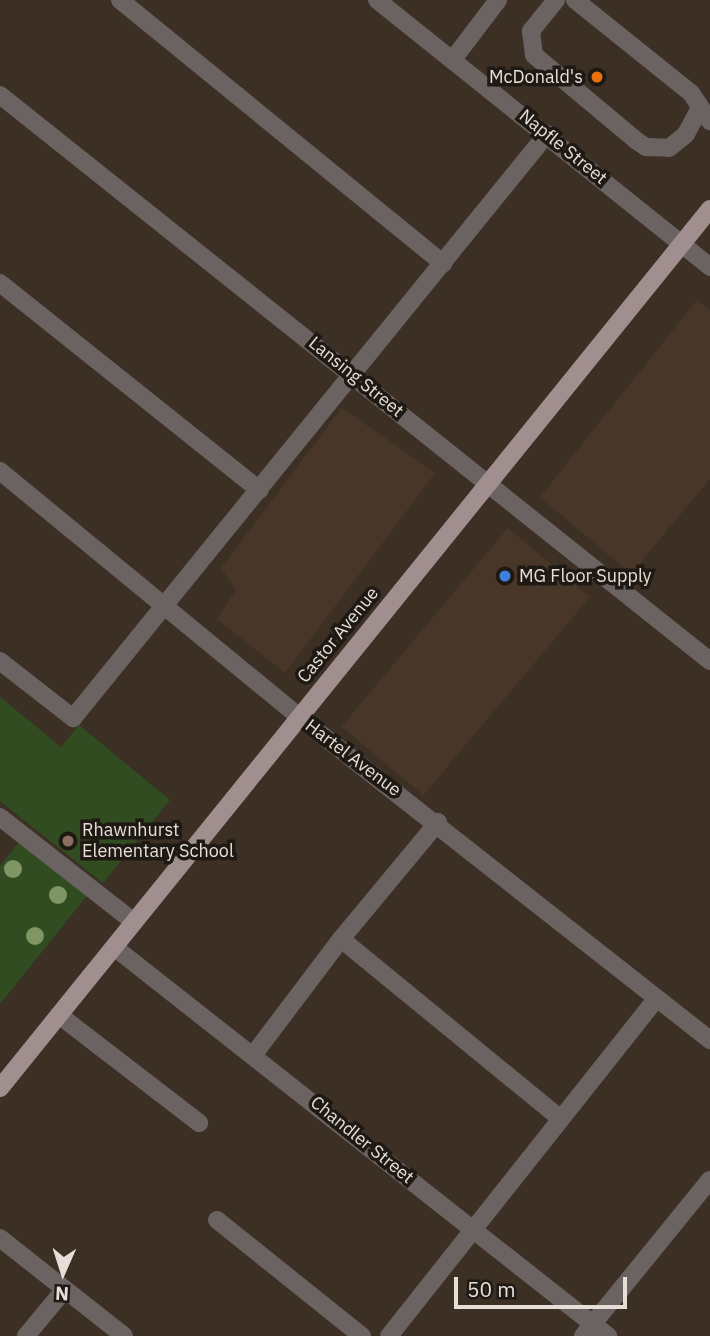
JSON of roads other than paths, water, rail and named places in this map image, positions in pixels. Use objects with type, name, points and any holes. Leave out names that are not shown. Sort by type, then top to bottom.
[{"type":"main road","name":"Castor Avenue","points":[[0,1088],[710,209]]},
{"type":"street","points":[[120,0],[443,263]]},
{"type":"street","points":[[454,58],[498,0]]},
{"type":"street","points":[[556,0],[531,31],[534,55],[637,141],[646,147],[669,148],[705,116],[691,93],[575,0]]},
{"type":"street","name":"Napfle Street","points":[[384,2],[710,267]]},
{"type":"street","name":"Lansing Street","points":[[0,95],[354,373],[487,484],[710,661]]},
{"type":"street","points":[[0,661],[73,718],[547,134]]},
{"type":"street","points":[[0,283],[259,490]]},
{"type":"street","name":"Hartel Avenue","points":[[0,471],[166,604],[299,717],[438,822],[710,1040]]},
{"type":"street","points":[[0,817],[134,922]]},
{"type":"street","points":[[254,1054],[341,939],[438,822]]},
{"type":"street","points":[[341,939],[561,1119]]},
{"type":"street","name":"Chandler Street","points":[[114,947],[474,1229],[588,1330],[608,1336]]},
{"type":"street","points":[[389,1336],[657,998]]},
{"type":"street","points":[[59,1015],[199,1123]]},
{"type":"street","points":[[588,1330],[710,1180]]},
{"type":"street","points":[[217,1220],[362,1336]]},
{"type":"street","points":[[0,1238],[124,1336]]},
{"type":"street","points":[[26,1336],[65,1289]]},
{"type":"place","name":"McDonald's","points":[[597,77]]},
{"type":"place","name":"MG Floor Supply","points":[[505,576]]},
{"type":"place","name":"Rhawnhurst Elementary School","points":[[68,841]]}]
